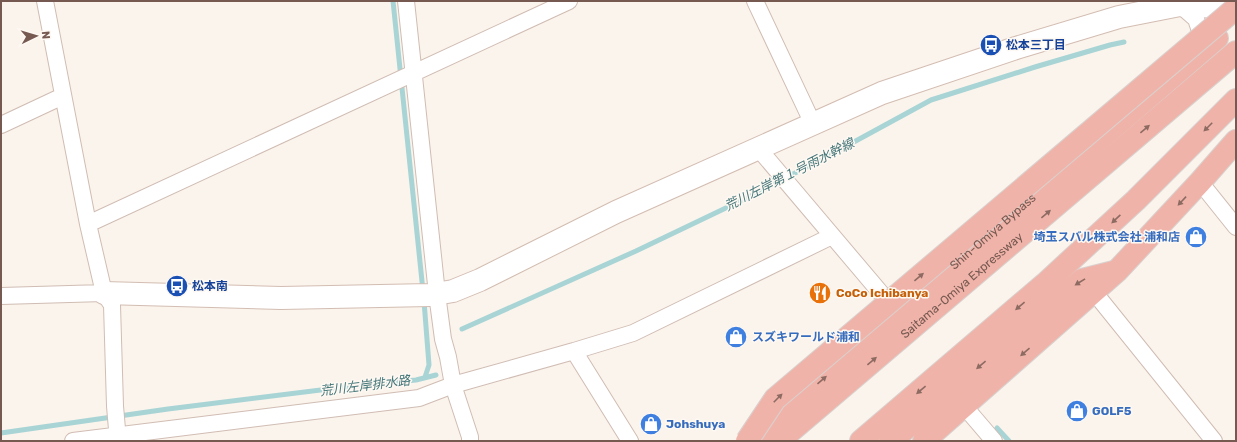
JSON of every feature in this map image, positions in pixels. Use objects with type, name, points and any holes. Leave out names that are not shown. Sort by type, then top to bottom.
[{"type":"highway","points":[[748,441],[775,400],[1236,8]]},
{"type":"highway","name":"Shin-Omiya Bypass","points":[[748,441],[898,314],[1236,22]]},
{"type":"highway","name":"Saitama-Omiya Expressway","points":[[779,441],[1236,52]]},
{"type":"highway","points":[[861,441],[1047,282],[1136,200],[1236,100]]},
{"type":"highway","points":[[924,441],[1117,271],[1236,141]]},
{"type":"highway","points":[[891,441],[1082,280],[1117,271]]},
{"type":"street","points":[[45,1],[88,224],[104,293],[112,305],[117,435]]},
{"type":"street","points":[[406,1],[405,78],[428,295],[443,339],[448,357],[452,382],[470,441]]},
{"type":"street","points":[[88,224],[569,1]]},
{"type":"street","points":[[755,1],[813,124]]},
{"type":"street","points":[[1180,5],[1196,19],[1200,31],[1184,67]]},
{"type":"street","points":[[1,296],[104,293],[281,298],[428,295],[453,291],[480,280],[616,212],[882,93],[1009,50],[1119,17],[1180,5],[1236,8]]},
{"type":"street","points":[[1,125],[63,96]]},
{"type":"street","points":[[758,148],[898,314]]},
{"type":"street","points":[[1200,182],[1236,227]]},
{"type":"street","points":[[73,441],[419,398],[452,382],[574,351],[633,333],[832,236]]},
{"type":"street","points":[[1094,292],[1214,441]]},
{"type":"street","points":[[574,351],[630,441]]},
{"type":"street","points":[[964,406],[994,441]]},
{"type":"waterway","name":"荒川左岸排水路","points":[[393,1],[423,291]]},
{"type":"waterway","name":"荒川左岸第１号雨水幹線","points":[[462,329],[636,251],[753,195],[931,100],[1035,67],[1124,42]]},
{"type":"waterway","name":"荒川左岸排水路","points":[[424,301],[429,365],[425,377]]},
{"type":"waterway","name":"荒川左岸排水路","points":[[1,433],[168,409],[361,385],[416,380],[436,375]]},
{"type":"waterway","points":[[997,428],[1009,441]]},
{"type":"place","name":"松本三丁目","points":[[991,45]]},
{"type":"place","name":"埼玉スバル株式会社 浦和店","points":[[1196,237]]},
{"type":"place","name":"松本南","points":[[177,286]]},
{"type":"place","name":"CoCo Ichibanya","points":[[820,293]]},
{"type":"place","name":"スズキワールド浦和","points":[[736,337]]},
{"type":"place","name":"GOLF5","points":[[1077,411]]},
{"type":"place","name":"Johshuya","points":[[651,424]]}]
